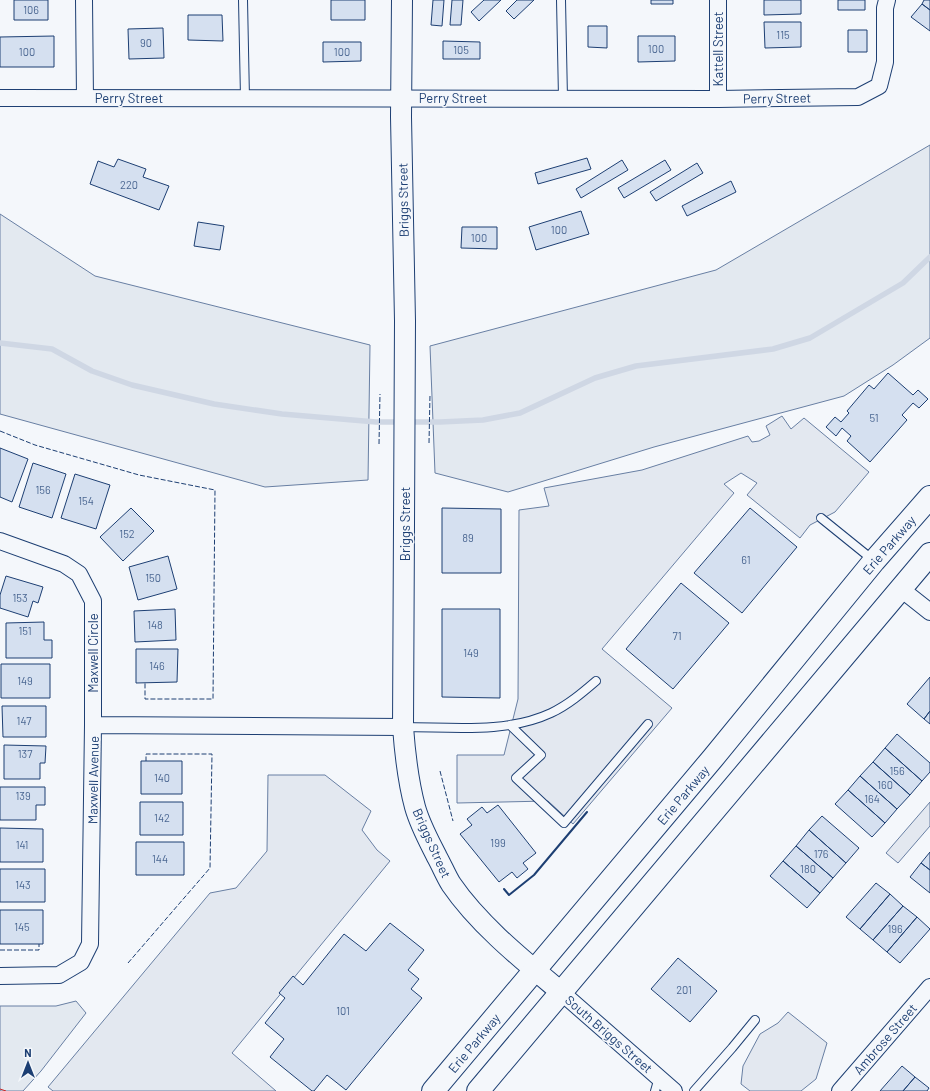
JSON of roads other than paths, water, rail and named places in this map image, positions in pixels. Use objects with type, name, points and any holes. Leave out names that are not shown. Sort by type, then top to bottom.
[{"type":"main road","name":"Erie Parkway","points":[[433,1091],[713,758],[874,561],[930,497]]},
{"type":"main road","points":[[478,1091],[930,554]]},
{"type":"street","points":[[84,0],[85,98]]},
{"type":"street","name":"Briggs Street","points":[[402,0],[405,291],[403,727],[405,755],[416,808],[425,832],[451,884],[477,915],[535,970],[561,992]]},
{"type":"street","name":"Kattell Street","points":[[718,0],[718,99]]},
{"type":"street","name":"Perry Street","points":[[0,98],[718,99],[858,97],[879,86],[885,62],[885,8],[887,0]]},
{"type":"street","name":"Maxwell Circle","points":[[0,542],[64,564],[79,574],[93,601],[93,724]]},
{"type":"street","points":[[901,589],[930,612]]},
{"type":"street","name":"Maxwell Avenue","points":[[0,976],[59,975],[81,962],[90,944],[93,724],[403,727]]},
{"type":"street","name":"Ambrose Street","points":[[840,1091],[930,987]]},
{"type":"street","name":"South Briggs Street","points":[[561,992],[657,1084],[674,1091]]},
{"type":"lane","points":[[243,0],[245,98]]},
{"type":"lane","points":[[561,0],[563,98]]},
{"type":"lane","points":[[821,518],[874,561]]},
{"type":"lane","points":[[403,727],[482,728],[519,723],[551,713],[577,697],[596,681]]},
{"type":"lane","points":[[510,724],[541,755],[516,778],[564,823],[648,724]]},
{"type":"lane","points":[[694,1091],[755,1020]]},
{"type":"waterway","points":[[0,343],[52,349],[92,371],[132,385],[214,404],[282,414],[376,422],[483,420],[520,413],[595,378],[636,366],[773,349],[810,338],[903,283],[930,257]]}]
